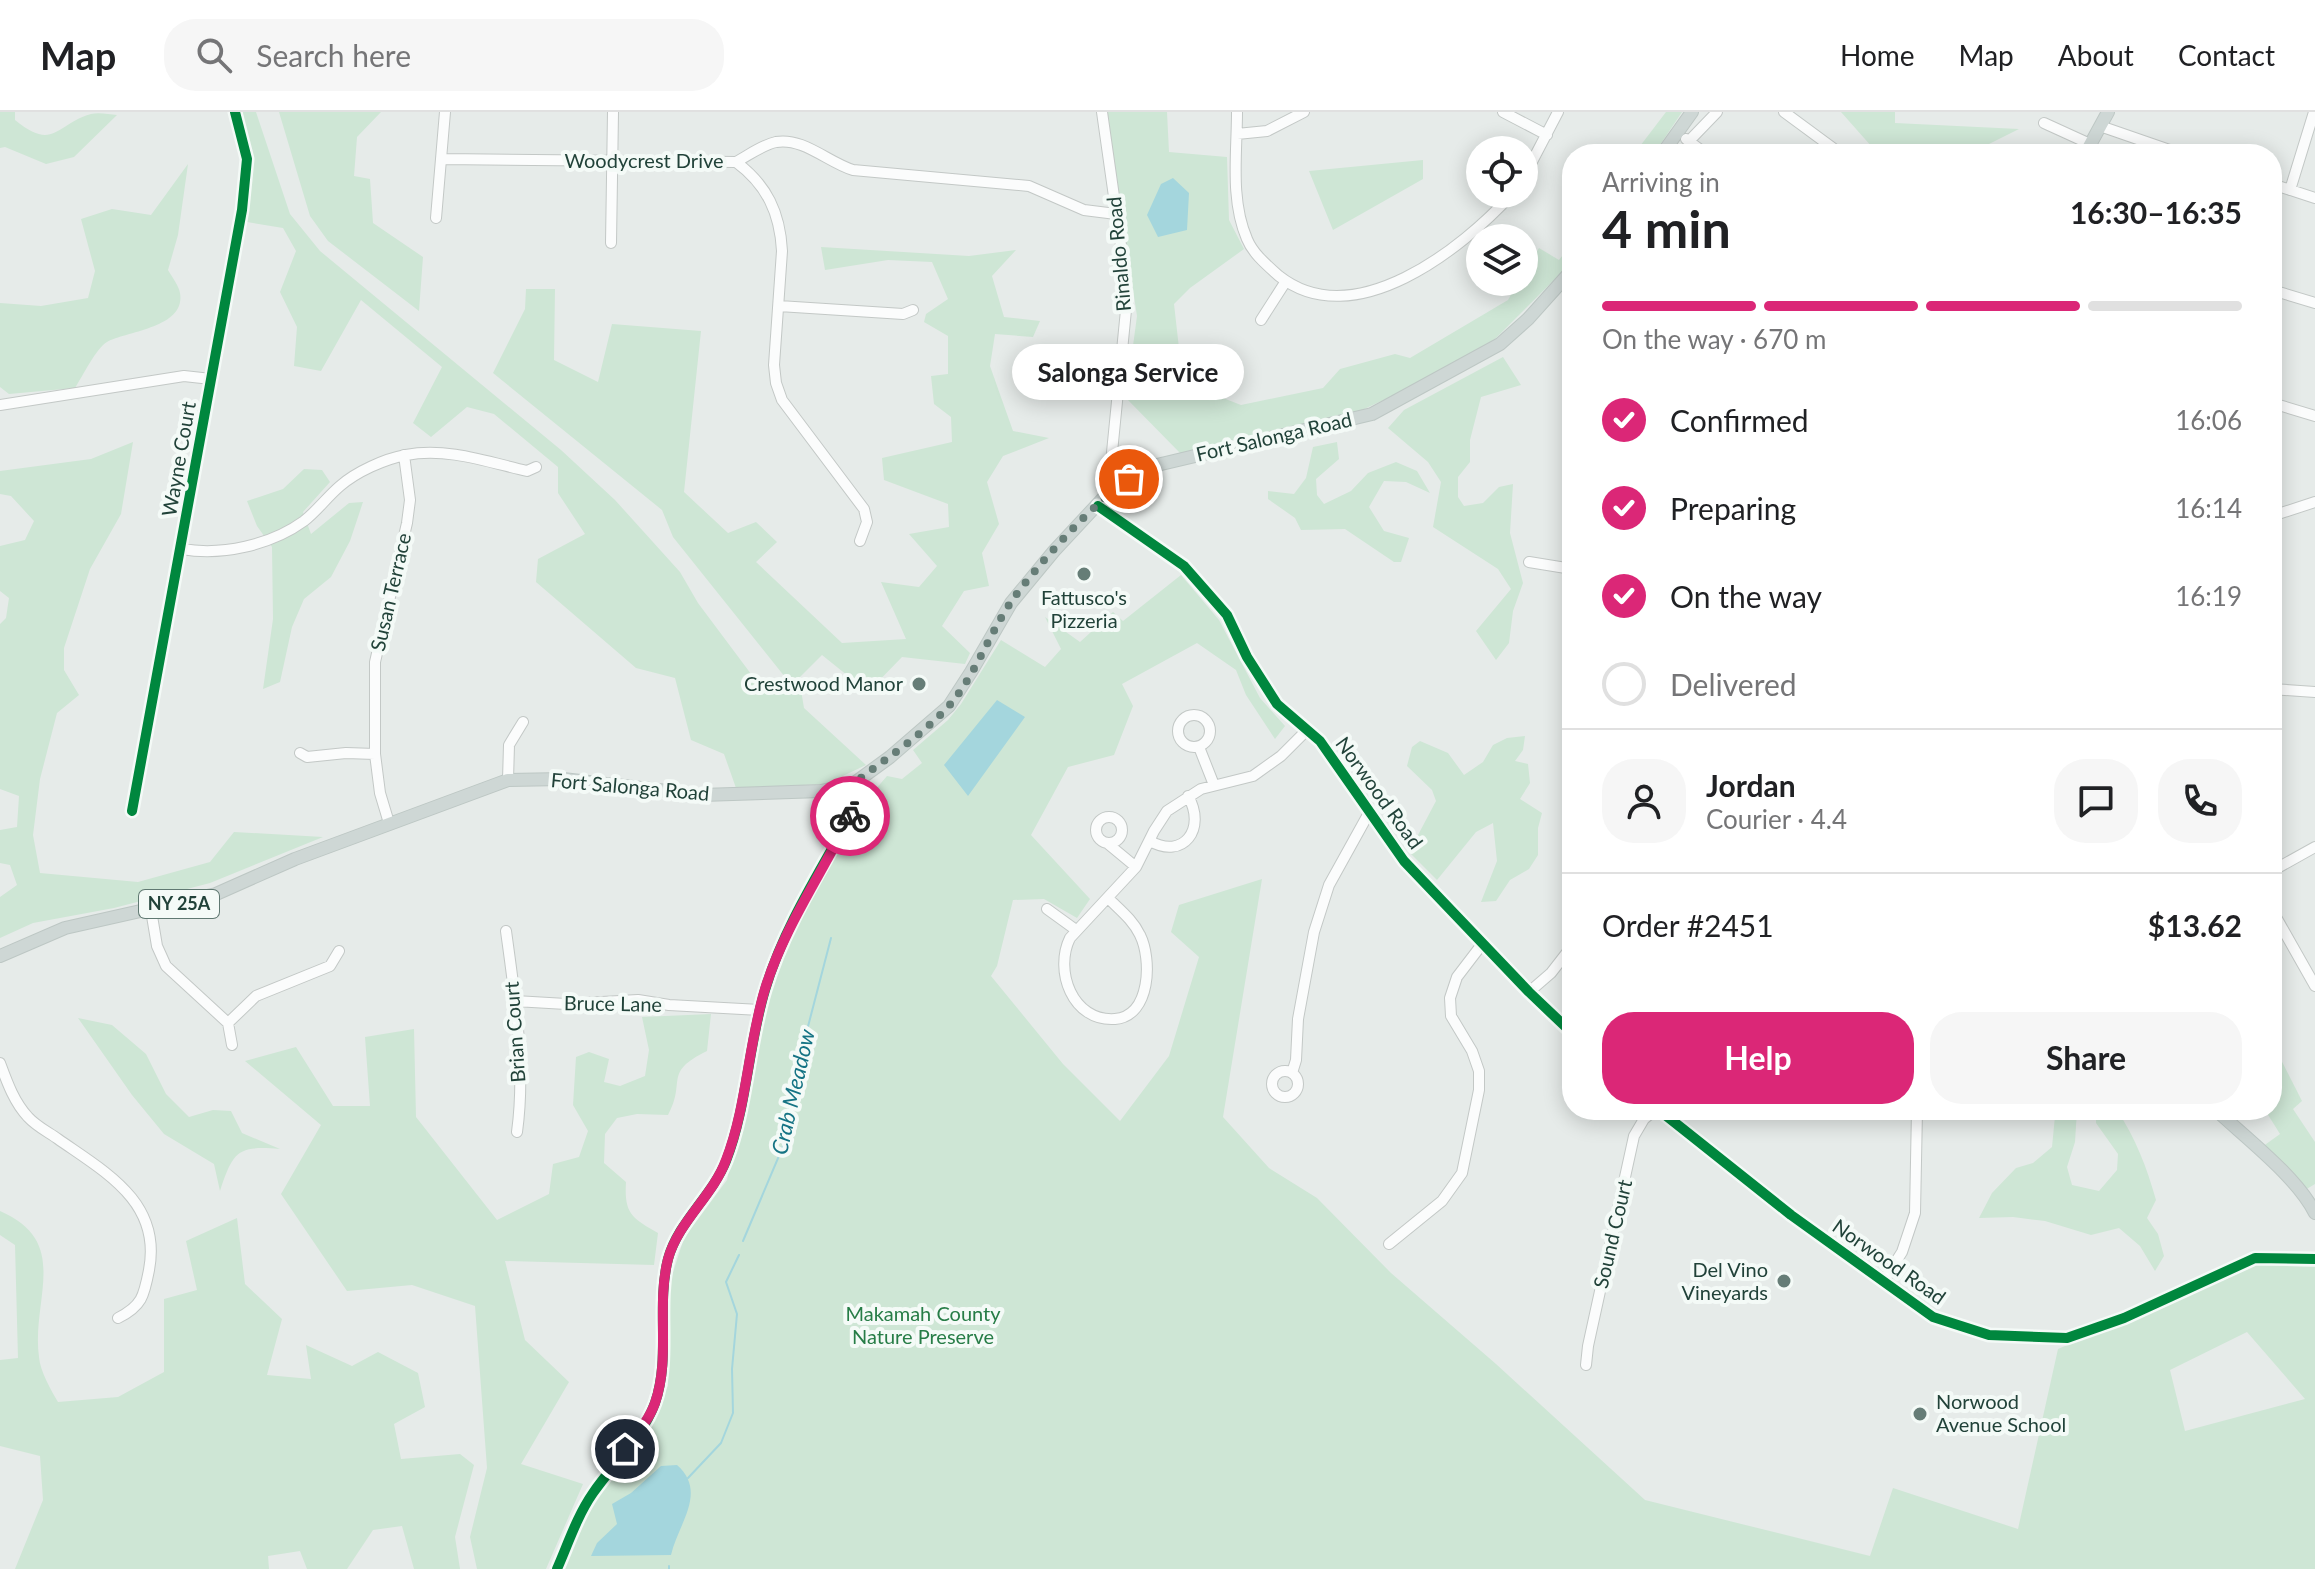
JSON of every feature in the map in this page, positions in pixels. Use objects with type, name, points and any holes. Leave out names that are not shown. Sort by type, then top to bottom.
[{"type":"main road","points":[[1674,144],[1683,137],[1692,112]]},
{"type":"main road","points":[[2091,144],[2108,112]]},
{"type":"main road","name":"Fort Salonga Road","points":[[0,956],[65,928],[216,894],[295,859],[508,780],[563,779],[702,795],[821,791],[853,784],[894,755],[949,706],[1011,603],[1108,493],[1157,465],[1372,414],[1500,344],[1562,281]]},
{"type":"main road","points":[[2226,1120],[2302,1194],[2315,1213]]},
{"type":"street","name":"Wayne Court","points":[[132,811],[182,549],[247,177],[247,159],[235,112]]},
{"type":"street","points":[[436,218],[445,112]]},
{"type":"street","points":[[611,243],[613,112]]},
{"type":"street","name":"Rinaldo Road","points":[[1102,112],[1126,310],[1108,493]]},
{"type":"street","points":[[1237,112],[1237,197],[1248,242],[1268,267],[1286,281],[1315,293],[1336,296],[1377,291],[1459,243],[1500,208]]},
{"type":"street","points":[[1237,134],[1267,131],[1304,112]]},
{"type":"street","points":[[1503,112],[1547,135]]},
{"type":"street","points":[[1538,151],[1558,112]]},
{"type":"street","points":[[1692,144],[1683,137],[1717,112]]},
{"type":"street","points":[[1784,112],[1827,144]]},
{"type":"street","points":[[2290,190],[2314,112]]},
{"type":"street","points":[[2044,123],[2080,144]]},
{"type":"street","points":[[2100,126],[2152,144]]},
{"type":"street","name":"Woodycrest Drive","points":[[442,159],[736,162],[775,142],[787,141],[853,170],[1029,186],[1084,210],[1116,214]]},
{"type":"street","points":[[736,162],[754,175],[775,206],[781,232],[774,365],[776,383],[782,400],[864,509],[867,522],[860,541]]},
{"type":"street","points":[[2282,187],[2315,198]]},
{"type":"street","points":[[1261,320],[1286,281]]},
{"type":"street","points":[[2282,293],[2315,303]]},
{"type":"street","points":[[779,306],[903,314],[913,310]]},
{"type":"street","points":[[0,405],[184,376],[211,379]]},
{"type":"street","points":[[1067,378],[1119,383]]},
{"type":"street","points":[[2282,406],[2315,416]]},
{"type":"street","points":[[182,549],[213,553],[275,536],[307,519],[342,484],[367,469],[404,455],[436,453],[527,471],[536,467]]},
{"type":"street","name":"Susan Terrace","points":[[389,823],[380,793],[375,754],[377,647],[407,523],[410,500],[404,455]]},
{"type":"street","points":[[2282,513],[2315,502]]},
{"type":"street","name":"Norwood Road","points":[[1098,506],[1184,566],[1227,615],[1242,649],[1270,695],[1320,741],[1404,861],[1562,1023]]},
{"type":"street","points":[[1529,562],[1562,567]]},
{"type":"street","points":[[2282,690],[2315,692]]},
{"type":"street","points":[[508,780],[509,745],[523,722]]},
{"type":"street","points":[[1108,898],[1134,924],[1148,960],[1141,997],[1131,1012],[1116,1019],[1086,1009],[1072,995],[1066,981],[1063,958],[1076,930],[1136,867],[1167,811],[1188,796],[1214,785],[1253,776],[1281,756],[1307,730]]},
{"type":"street","points":[[1199,747],[1214,785]]},
{"type":"street","points":[[300,753],[307,757],[375,754]]},
{"type":"street","points":[[557,1569],[591,1495],[654,1405],[662,1373],[663,1285],[669,1257],[678,1236],[714,1185],[725,1163],[734,1138],[760,1010],[782,942],[850,817],[855,797],[853,784]]},
{"type":"street","points":[[1150,841],[1164,847],[1171,846],[1192,833],[1196,814],[1188,796]]},
{"type":"street","points":[[1292,1073],[1314,932],[1329,885],[1370,811]]},
{"type":"street","points":[[1107,843],[1136,867]]},
{"type":"street","points":[[2282,865],[2315,847]]},
{"type":"street","points":[[1047,909],[1076,930]]},
{"type":"street","points":[[151,910],[157,946],[166,966],[228,1023],[232,1045]]},
{"type":"street","points":[[2282,928],[2315,986]]},
{"type":"street","name":"Brian Court","points":[[506,931],[515,1001],[520,1106],[517,1132]]},
{"type":"street","points":[[1389,1244],[1442,1201],[1462,1173],[1479,1090],[1479,1071],[1472,1051],[1451,1016],[1450,998],[1457,977],[1483,943]]},
{"type":"street","points":[[228,1023],[256,996],[330,966],[339,951]]},
{"type":"street","points":[[1529,992],[1562,960]]},
{"type":"street","name":"Bruce Lane","points":[[515,1001],[566,1004],[638,1000],[669,1005],[760,1010]]},
{"type":"street","points":[[0,1063],[14,1097],[30,1119],[115,1180],[132,1196],[142,1213],[151,1245],[147,1281],[135,1310],[118,1318]]},
{"type":"street","name":"Sound Court","points":[[1586,1365],[1634,1136],[1643,1120]]},
{"type":"street","name":"Norwood Road","points":[[1670,1120],[1791,1215],[1933,1317],[1999,1336],[2067,1338],[2124,1318],[2255,1258],[2315,1259]]},
{"type":"street","points":[[1883,1282],[1902,1252],[1915,1213],[1917,1120]]},
{"type":"street","points":[[2302,1194],[2315,1190]]},
{"type":"green space","points":[[0,112],[15,112],[15,120],[38,134],[47,135],[91,114],[117,115],[74,157],[46,164],[5,147],[0,148]]},
{"type":"green space","points":[[238,112],[256,112],[290,214],[320,251],[561,450],[615,500],[680,572],[698,603],[763,690],[785,677],[673,537],[662,510],[493,373],[525,309],[526,289],[555,289],[554,360],[598,382],[612,324],[701,331],[684,492],[728,533],[756,522],[777,542],[756,562],[842,643],[906,639],[881,582],[919,587],[937,566],[909,534],[949,527],[948,504],[884,480],[882,458],[952,442],[951,417],[934,404],[931,376],[948,374],[948,336],[924,322],[926,314],[948,299],[932,262],[888,260],[825,270],[821,247],[969,256],[1016,250],[992,276],[1004,317],[1040,321],[1033,337],[995,334],[990,366],[1013,431],[1049,438],[1003,456],[987,482],[999,524],[982,553],[989,586],[964,591],[942,626],[970,653],[965,664],[902,657],[868,692],[822,655],[799,678],[804,708],[866,765],[826,784],[736,788],[724,754],[691,740],[675,678],[636,668],[536,582],[538,559],[585,534],[558,493],[558,467],[494,414],[467,407],[431,437],[413,423],[442,367],[361,300],[321,371],[294,366],[297,327],[280,292],[296,251],[283,228],[247,222],[250,166]]},
{"type":"green space","points":[[279,112],[381,112],[357,137],[354,176],[370,179],[373,223],[423,257],[419,311],[328,241],[310,216]]},
{"type":"green space","points":[[1106,112],[1167,112],[1169,152],[1227,157],[1229,220],[1244,249],[1190,288],[1174,304],[1181,366],[1200,372],[1200,389],[1241,405],[1323,388],[1340,369],[1395,354],[1410,358],[1510,296],[1538,296],[1495,339],[1411,387],[1360,411],[1180,453],[1126,398],[1137,316]]},
{"type":"green space","points":[[1666,112],[1682,112],[1661,144],[1642,144]]},
{"type":"green space","points":[[1841,112],[1895,112],[1895,123],[2019,129],[1989,144],[1869,144]]},
{"type":"green space","points":[[1423,160],[1423,179],[1333,230],[1309,171]]},
{"type":"green space","points":[[188,164],[178,235],[168,270],[180,293],[174,314],[165,321],[107,342],[94,356],[75,388],[9,394],[0,387],[0,303],[41,306],[88,298],[95,271],[81,219],[112,209],[151,215]]},
{"type":"green space","points":[[1539,248],[1559,260],[1562,256],[1562,272],[1538,296]]},
{"type":"green space","points":[[1503,357],[1521,385],[1481,397],[1470,440],[1470,462],[1458,477],[1458,497],[1464,506],[1483,503],[1499,487],[1513,484],[1510,533],[1523,583],[1513,611],[1509,643],[1496,660],[1476,631],[1511,589],[1498,569],[1433,527],[1441,482],[1428,462],[1388,428],[1404,410]]},
{"type":"green space","points":[[133,442],[121,514],[90,569],[64,648],[64,670],[79,695],[57,713],[40,779],[33,835],[40,873],[138,882],[210,862],[234,832],[323,837],[210,883],[114,908],[33,923],[0,938],[0,897],[17,885],[10,865],[0,863],[0,830],[17,827],[19,796],[0,789],[0,624],[6,618],[9,598],[0,591],[0,546],[25,540],[34,521],[11,496],[0,494],[0,471],[91,459]]},
{"type":"green space","points":[[1337,442],[1339,459],[1316,479],[1317,495],[1324,504],[1351,491],[1368,473],[1396,462],[1417,471],[1430,493],[1406,482],[1384,481],[1369,507],[1384,531],[1409,538],[1401,562],[1394,562],[1345,529],[1301,530],[1295,518],[1268,499],[1268,491],[1294,494],[1306,478],[1313,447]]},
{"type":"green space","points":[[304,469],[322,470],[330,482],[303,512],[311,534],[349,503],[363,502],[350,541],[331,577],[304,599],[292,627],[280,682],[263,689],[273,619],[272,547],[257,526],[247,501],[283,489]]},
{"type":"green space","name":"Makamah County Nature Preserve","points":[[1181,575],[1219,620],[1260,698],[1285,726],[1275,739],[1246,695],[1236,670],[1197,643],[1122,684],[1133,706],[1114,755],[1068,767],[1031,835],[1090,899],[1077,918],[1044,899],[1013,900],[997,966],[991,976],[1063,1064],[1120,1121],[1169,1056],[1199,957],[1171,932],[1179,905],[1262,879],[1223,1117],[1269,1168],[1317,1198],[1391,1273],[1645,1500],[1870,1556],[1893,1488],[2018,1529],[2058,1349],[2254,1265],[2315,1267],[2315,1569],[559,1569],[593,1502],[634,1447],[668,1386],[669,1285],[684,1238],[727,1180],[759,1030],[783,947],[869,797],[887,776],[902,779],[922,763],[913,750],[948,720],[961,704],[1001,640],[1045,667],[1061,649],[1045,617],[1080,642],[1113,612],[1123,621]],"holes":[[[2247,1332],[2305,1399],[2185,1431],[2170,1370]]]},
{"type":"green space","points":[[1525,736],[1523,750],[1515,761],[1528,764],[1530,783],[1520,799],[1542,813],[1538,828],[1538,855],[1529,869],[1510,880],[1496,901],[1481,902],[1497,861],[1493,823],[1476,832],[1437,880],[1409,852],[1436,801],[1432,790],[1407,766],[1412,747],[1420,741],[1448,753],[1464,775],[1483,762],[1493,745],[1507,738]]},
{"type":"green space","points":[[711,1014],[707,1051],[680,1072],[668,1115],[637,1114],[617,1118],[605,1134],[604,1163],[626,1182],[628,1208],[642,1223],[658,1233],[654,1265],[505,1261],[525,1340],[569,1382],[521,1464],[583,1484],[546,1569],[477,1569],[470,1537],[487,1468],[475,1306],[412,1285],[347,1291],[281,1194],[321,1125],[245,1061],[296,1047],[333,1106],[370,1106],[365,1037],[414,1029],[416,1117],[497,1220],[549,1194],[553,1164],[579,1157],[588,1131],[573,1105],[576,1057],[589,1052],[609,1059],[604,1082],[620,1086],[645,1076],[649,1050],[642,1017]]},
{"type":"green space","points":[[78,1018],[112,1025],[146,1054],[166,1094],[189,1117],[213,1110],[231,1111],[242,1133],[280,1149],[254,1148],[239,1154],[229,1167],[220,1191],[214,1164],[164,1134],[132,1095]]},
{"type":"green space","points":[[2282,1062],[2302,1101],[2293,1109],[2315,1142],[2315,1184],[2305,1190],[2262,1147],[2280,1134],[2271,1120],[2282,1120]]},
{"type":"green space","points":[[2055,1120],[2076,1120],[2075,1142],[2067,1167],[2072,1185],[2099,1191],[2117,1170],[2118,1154],[2096,1120],[2123,1120],[2140,1154],[2156,1200],[2147,1218],[2158,1234],[2164,1256],[2155,1271],[2140,1246],[2119,1228],[2091,1235],[2045,1221],[2013,1217],[1979,1218],[1992,1193],[2016,1168],[2033,1163],[2052,1147]]},
{"type":"green space","points":[[0,1211],[22,1224],[35,1239],[42,1256],[44,1274],[39,1357],[58,1402],[118,1397],[164,1372],[164,1299],[197,1290],[186,1241],[237,1218],[245,1284],[282,1319],[267,1375],[311,1379],[306,1345],[352,1366],[378,1352],[418,1373],[425,1407],[394,1424],[401,1459],[460,1454],[474,1465],[455,1537],[460,1569],[414,1569],[402,1526],[373,1530],[347,1569],[307,1569],[300,1551],[268,1556],[269,1569],[15,1569],[43,1500],[40,1456],[0,1446],[0,1360],[18,1358],[15,1245],[0,1235]]},
{"type":"water","points":[[1173,178],[1189,193],[1187,230],[1158,237],[1147,215],[1161,184]]},
{"type":"water","points":[[997,700],[1025,717],[968,796],[944,765]]},
{"type":"water","points":[[677,1465],[686,1475],[691,1497],[671,1555],[591,1556],[597,1543],[617,1524],[612,1504],[631,1493],[661,1466]]},
{"type":"waterway","name":"Crab Meadow","points":[[743,1241],[784,1144],[792,1088],[831,938]]},
{"type":"waterway","name":"Crab Meadow","points":[[688,1478],[721,1443],[733,1413],[732,1369],[737,1314],[726,1282],[739,1255]]},
{"type":"cycle path","points":[[132,811],[242,210],[247,159],[235,112]]},
{"type":"cycle path","points":[[1098,506],[1184,566],[1227,615],[1247,657],[1277,704],[1320,741],[1404,861],[1562,1023]]},
{"type":"cycle path","points":[[557,1569],[587,1502],[635,1438],[655,1403],[662,1368],[663,1295],[668,1259],[679,1233],[726,1161],[739,1119],[765,990],[803,902],[850,817],[855,797],[853,784]]},
{"type":"cycle path","points":[[1672,1120],[1791,1215],[1933,1317],[1989,1335],[2067,1338],[2124,1318],[2255,1258],[2315,1259]]},
{"type":"way so far","points":[[850,816],[855,797],[853,784],[894,755],[949,706],[1011,603],[1108,493],[1129,479]]},
{"type":"place","name":"Salonga Service","points":[[1129,479]]},
{"type":"place","name":"Fattusco's Pizzeria","points":[[1084,574]]},
{"type":"place","name":"Crestwood Manor","points":[[919,684]]},
{"type":"place","name":"Del Vino Vineyards","points":[[1784,1281]]},
{"type":"place","name":"Norwood Avenue School","points":[[1920,1414]]},
{"type":"route","points":[[625,1449],[654,1405],[662,1373],[663,1285],[669,1257],[678,1236],[714,1185],[725,1163],[734,1138],[760,1010],[782,942],[850,816]]}]
